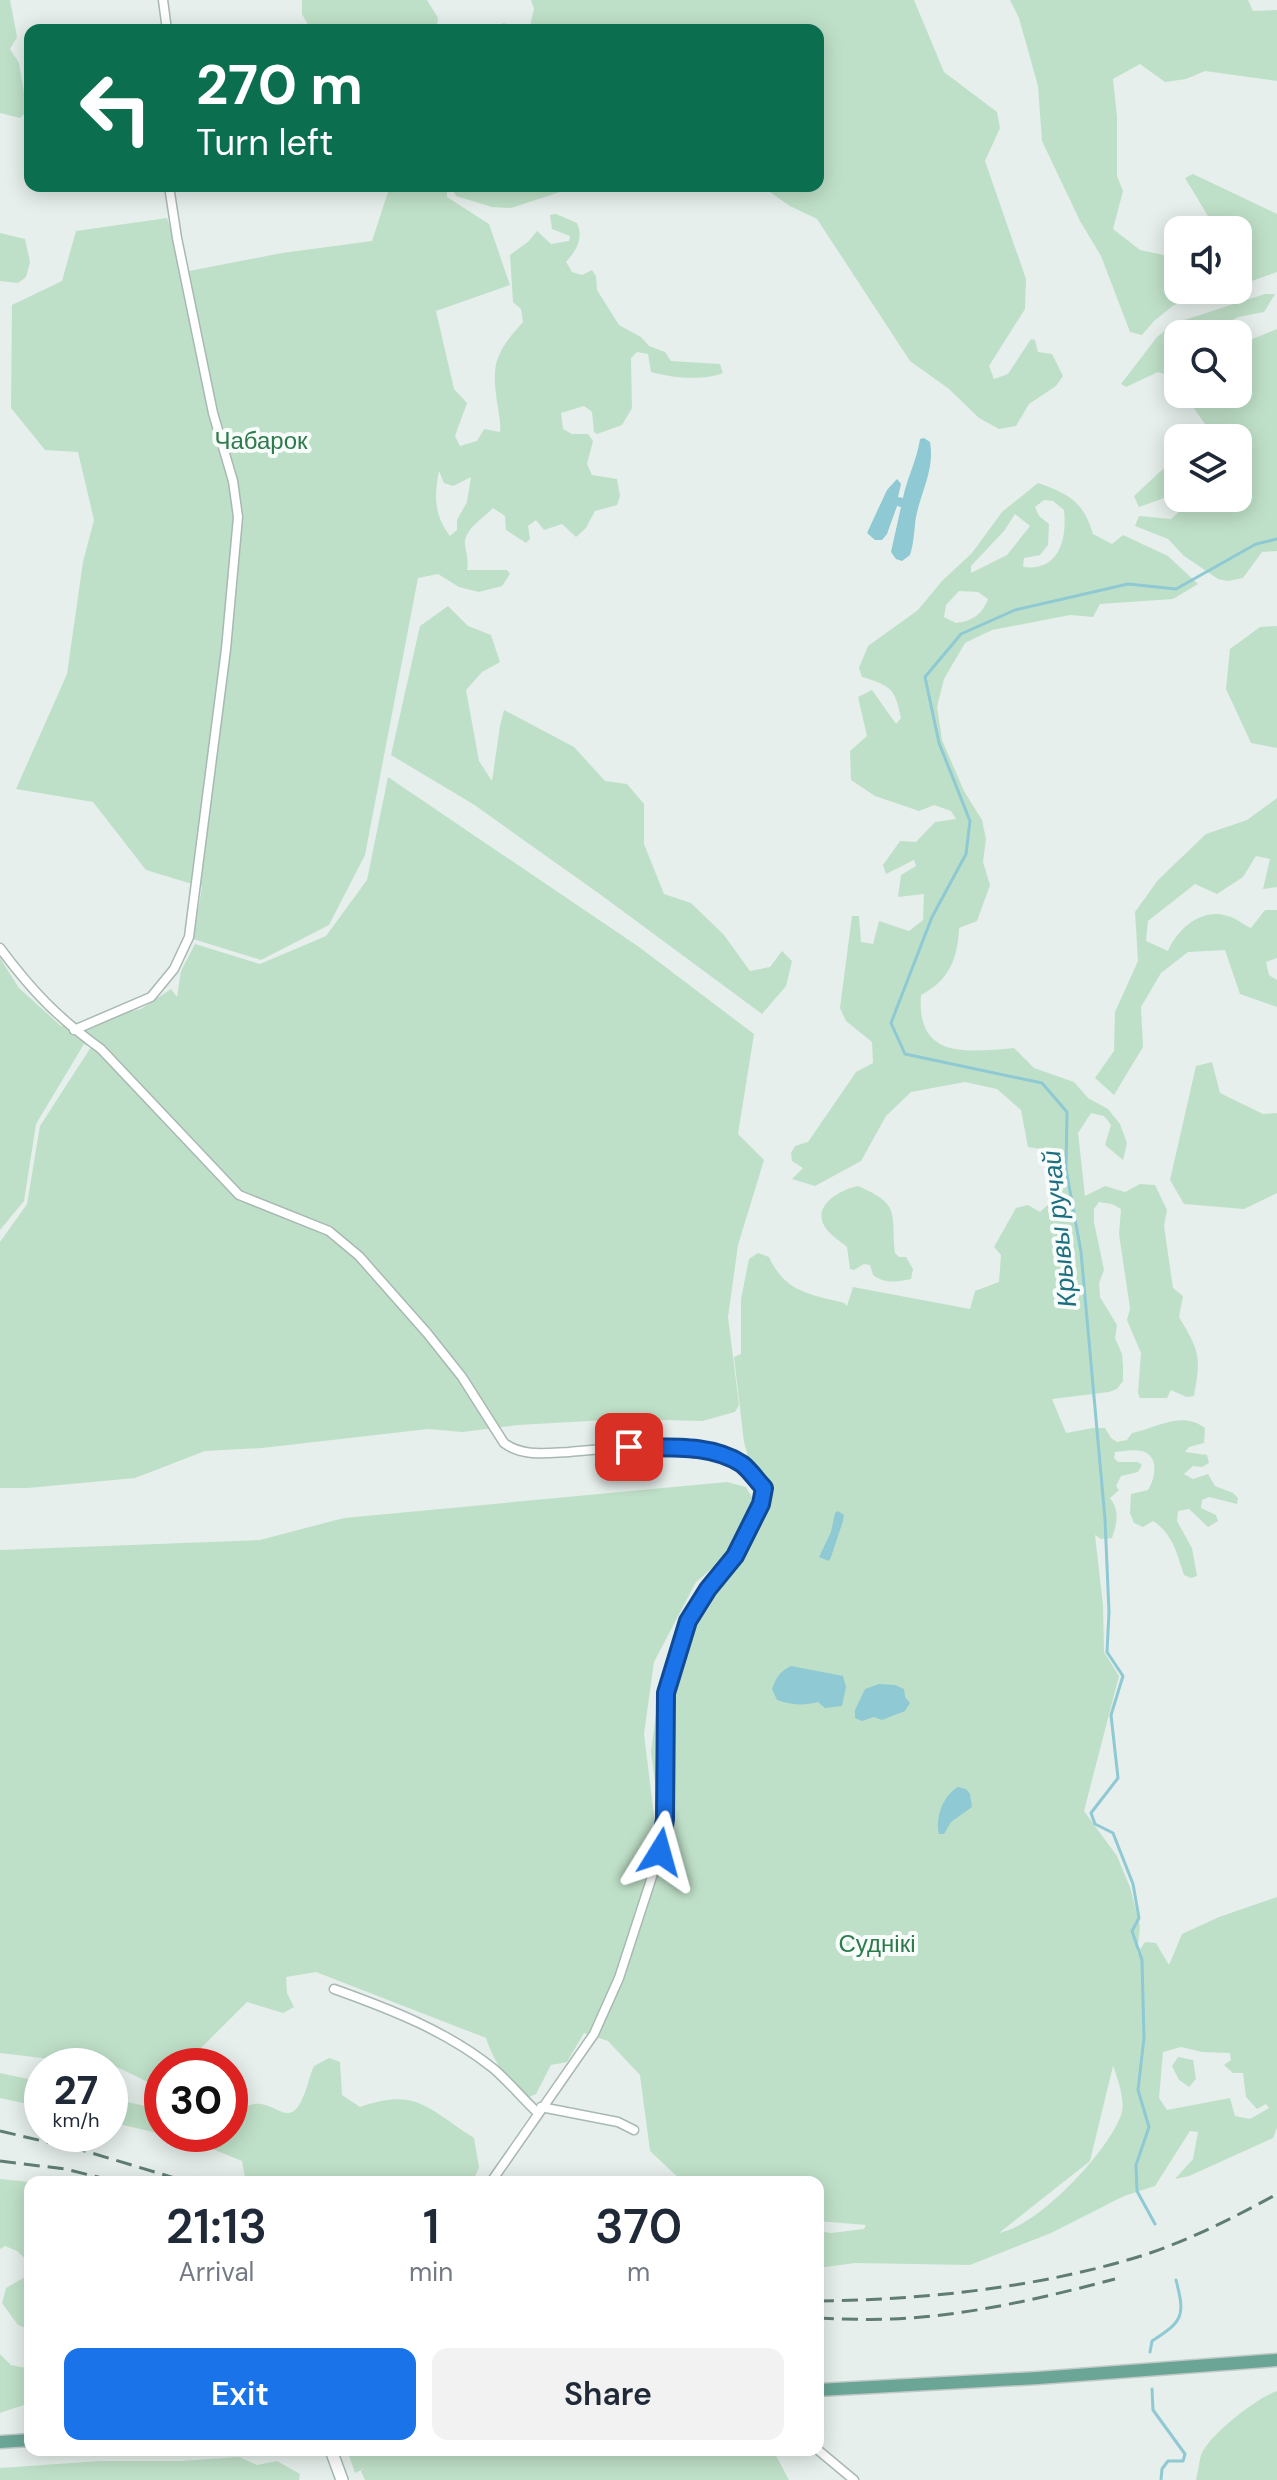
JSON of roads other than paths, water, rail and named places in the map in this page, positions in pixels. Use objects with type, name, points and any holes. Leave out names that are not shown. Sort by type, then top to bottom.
[{"type":"main road","points":[[824,2390],[1277,2360]]},
{"type":"main road","points":[[0,2442],[24,2440]]},
{"type":"main road","points":[[333,2456],[342,2480]]},
{"type":"street","points":[[163,0],[166,24]]},
{"type":"street","points":[[74,1030],[151,997],[174,969],[189,937],[226,649],[238,517],[233,481],[213,413],[170,192]]},
{"type":"street","points":[[0,948],[32,991],[74,1030],[101,1049],[239,1195],[329,1231],[359,1256],[462,1377],[504,1443],[514,1450],[540,1454],[629,1447],[684,1448],[720,1453],[744,1465],[764,1488],[761,1504],[735,1556],[708,1589],[688,1621],[666,1693],[665,1819],[660,1852],[619,1978],[594,2034],[495,2176]]},
{"type":"street","points":[[334,1989],[403,2014],[447,2038],[494,2069],[539,2110],[618,2122],[634,2130]]},
{"type":"street","points":[[824,2455],[854,2480]]},
{"type":"water","points":[[920,439],[930,442],[929,471],[916,517],[910,555],[902,561],[891,552],[901,507],[897,506],[882,540],[875,540],[867,533],[887,490],[897,479],[901,484],[898,497],[903,498]]},
{"type":"water","points":[[838,1511],[844,1515],[843,1521],[829,1561],[819,1557]]},
{"type":"water","points":[[791,1666],[843,1676],[846,1687],[842,1706],[825,1708],[818,1702],[798,1704],[777,1700],[772,1689],[781,1673]]},
{"type":"water","points":[[879,1684],[904,1689],[910,1703],[905,1711],[882,1720],[874,1717],[862,1721],[855,1718],[855,1710],[865,1689]]},
{"type":"water","points":[[958,1787],[970,1794],[972,1807],[951,1822],[944,1834],[939,1834],[941,1808],[948,1795]]},
{"type":"waterway","name":"Крывы ручай","points":[[1155,2224],[1137,2191],[1136,2165],[1149,2127],[1138,2090],[1144,2038],[1142,1960],[1132,1931],[1139,1918],[1133,1884],[1113,1833],[1095,1824],[1091,1813],[1118,1778],[1111,1715],[1123,1676],[1107,1652],[1109,1612],[1105,1519],[1081,1252],[1066,1169],[1067,1112],[1042,1083],[905,1054],[891,1023],[932,917],[966,854],[970,821],[939,743],[925,677],[961,634],[1015,610],[1128,584],[1176,589],[1256,544],[1277,539]]},
{"type":"waterway","name":"Крывы ручай","points":[[1150,2352],[1152,2341],[1171,2328],[1179,2316],[1181,2301],[1176,2280]]},
{"type":"waterway","name":"Крывы ручай","points":[[1152,2389],[1153,2410],[1185,2454],[1183,2461],[1168,2461],[1162,2469],[1161,2480]]},
{"type":"railway","points":[[0,2131],[85,2151],[168,2176]]},
{"type":"railway","points":[[0,2161],[94,2176]]},
{"type":"railway","points":[[824,2301],[983,2290],[1065,2276],[1161,2249],[1212,2228],[1277,2194]]},
{"type":"railway","points":[[824,2318],[883,2319],[948,2314],[1033,2299],[1115,2279]]},
{"type":"park label","name":"Чабарок","points":[[261,441]]},
{"type":"park label","name":"Суднікі","points":[[877,1944]]}]
